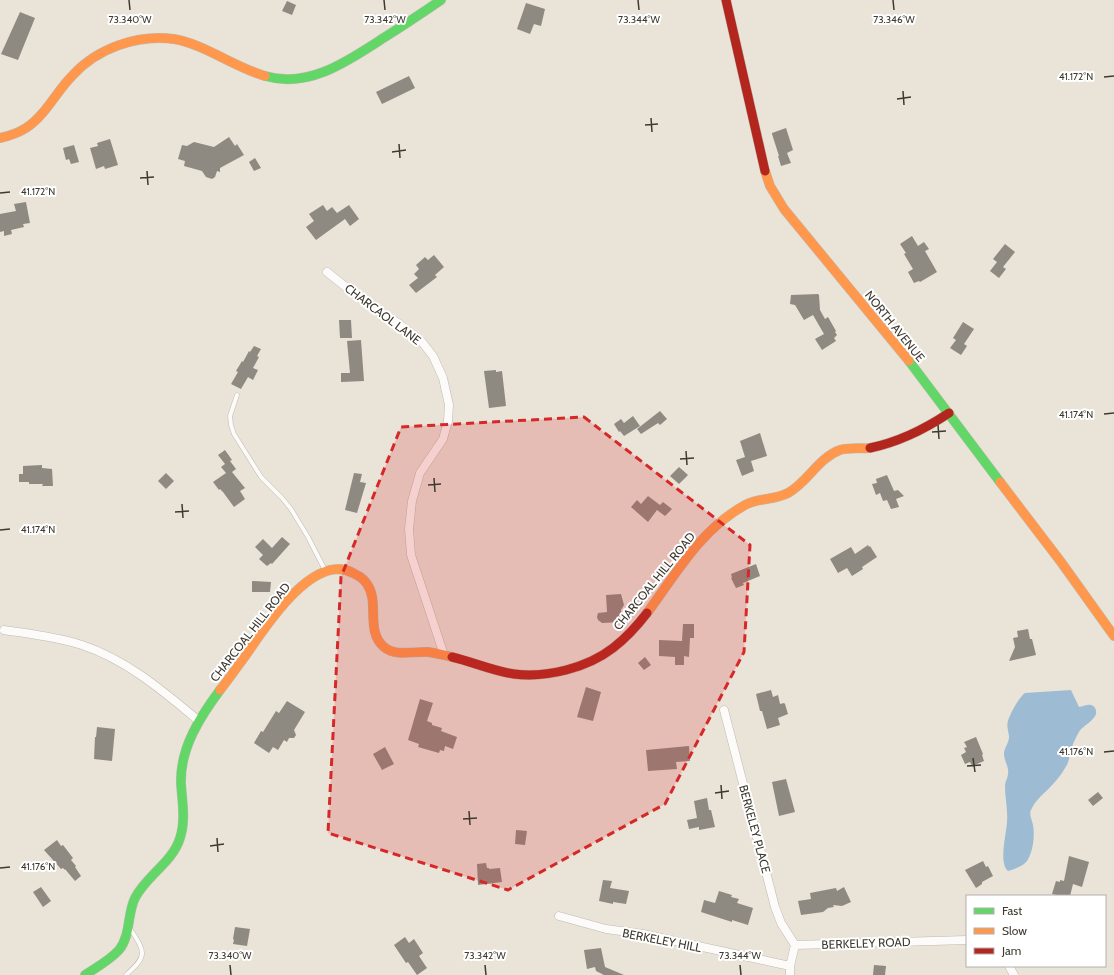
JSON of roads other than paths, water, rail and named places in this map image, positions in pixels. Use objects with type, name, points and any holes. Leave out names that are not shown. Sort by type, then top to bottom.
[{"type":"street","points":[[0,138],[13,136],[27,129],[44,112],[71,76],[84,64],[110,49],[130,41],[158,37],[180,39],[257,74],[274,78],[293,79],[316,75],[343,64],[442,0]]},
{"type":"street","name":"NORTH AVENUE","points":[[726,0],[762,163],[767,180],[774,193],[788,215],[904,355],[949,413],[1061,562],[1114,636]]},
{"type":"street","name":"CHARCAOL LANE","points":[[327,272],[366,303],[398,323],[422,342],[433,356],[443,378],[449,405],[448,421],[443,439],[420,473],[412,501],[408,529],[411,555],[444,655]]},
{"type":"street","name":"CHARCOAL HILL ROAD","points":[[85,975],[122,947],[126,939],[132,902],[142,884],[172,853],[178,844],[181,834],[180,773],[184,758],[199,721],[269,624],[291,596],[304,584],[326,571],[334,569],[347,570],[360,575],[365,580],[371,594],[375,634],[386,648],[394,652],[425,652],[444,655],[511,674],[527,675],[550,673],[583,665],[621,642],[635,627],[697,544],[742,506],[755,501],[777,498],[786,494],[796,488],[836,452],[845,449],[868,448],[897,440],[938,422],[949,413]]},
{"type":"street","points":[[4,630],[82,645],[111,656],[140,674],[199,721]]},
{"type":"street","name":"BERKELEY PLACE","points":[[724,710],[775,907],[781,923],[794,945]]},
{"type":"street","name":"BERKELEY HILL","points":[[559,916],[606,929],[643,934],[790,966]]},
{"type":"street","name":"BERKELEY ROAD","points":[[794,945],[966,940]]},
{"type":"street","points":[[790,975],[794,945]]},
{"type":"lane","points":[[237,395],[230,416],[234,434],[261,477],[291,509],[308,536],[326,571]]},
{"type":"lane","points":[[126,975],[138,964],[142,955],[142,947],[128,926]]},
{"type":"water","points":[[1071,690],[1079,707],[1092,705],[1095,708],[1096,715],[1081,729],[1072,746],[1067,764],[1063,771],[1037,800],[1031,810],[1030,814],[1034,829],[1034,839],[1031,853],[1027,861],[1019,867],[1008,871],[1005,867],[1003,855],[1007,826],[1005,787],[1008,769],[1004,754],[1009,739],[1007,723],[1013,710],[1025,693]]}]
